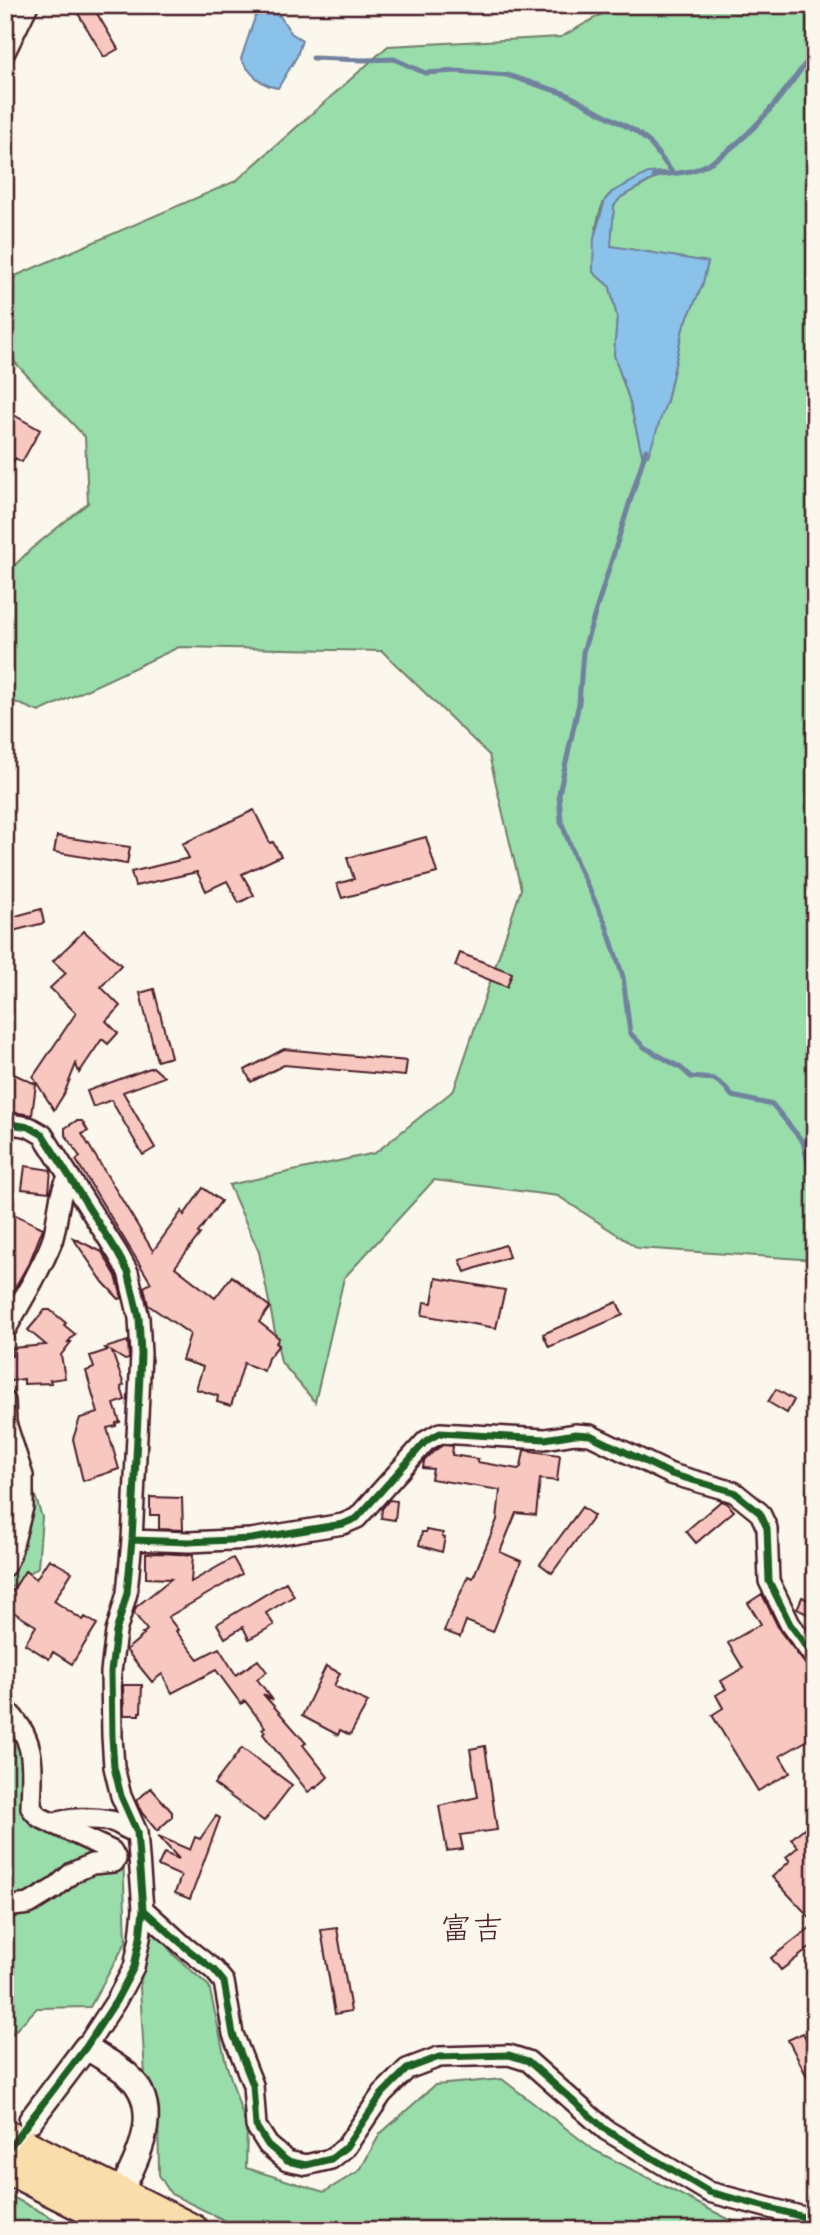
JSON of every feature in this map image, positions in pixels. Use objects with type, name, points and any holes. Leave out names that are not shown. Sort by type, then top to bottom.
[{"type":"main road","points":[[5,2135],[193,2230]]},
{"type":"main road","points":[[5,2167],[130,2230]]},
{"type":"street","points":[[5,52],[28,5]]},
{"type":"street","points":[[5,1123],[29,1127],[43,1135],[128,1272],[139,1318],[141,1354],[132,1540],[127,1593],[116,1632],[111,1672],[114,1767],[121,1796],[137,1832],[143,1909],[140,1938],[134,1967],[116,2001],[86,2047],[31,2120]]},
{"type":"street","points":[[6,1326],[50,1245],[58,1220],[64,1184],[69,1177]]},
{"type":"street","points":[[5,1401],[6,1423],[23,1476],[23,1507],[5,1566]]},
{"type":"street","points":[[132,1540],[189,1542],[251,1539],[343,1524],[357,1518],[426,1441],[440,1433],[545,1439],[575,1434],[590,1435],[671,1474],[734,1492],[760,1513],[767,1528],[769,1581],[790,1624],[815,1658]]},
{"type":"street","points":[[5,1709],[17,1720],[33,1763],[31,1808],[39,1818],[115,1854],[114,1862],[92,1864],[72,1873],[55,1888],[29,1904],[5,1907]]},
{"type":"street","points":[[53,1824],[85,1819],[114,1821],[125,1830],[137,1832]]},
{"type":"street","points":[[143,1909],[214,1970],[224,1982],[233,2034],[253,2085],[256,2126],[268,2145],[287,2161],[306,2165],[331,2160],[346,2147],[382,2094],[407,2069],[439,2057],[509,2054],[528,2061],[606,2130],[709,2192],[815,2220]]},
{"type":"street","points":[[86,2047],[128,2075],[139,2089],[145,2106],[145,2138],[121,2192]]},
{"type":"green space","points":[[618,5],[815,5],[815,1260],[638,1248],[558,1196],[434,1180],[344,1278],[315,1402],[281,1362],[259,1252],[229,1185],[375,1153],[454,1090],[521,889],[489,755],[382,651],[179,647],[39,712],[5,698],[5,575],[31,549],[88,503],[85,437],[7,354],[15,276],[236,181],[388,46],[561,37]],"holes":[[[663,174],[621,197],[614,206],[610,246],[708,262],[702,286],[683,328],[667,401],[642,454],[629,399],[614,355],[617,317],[610,287],[593,272],[595,242],[598,218],[605,199],[616,190]]]},
{"type":"green space","points":[[5,1432],[17,1441],[42,1517],[38,1567],[5,1592]]},
{"type":"green space","points":[[5,1717],[20,1733],[35,1804],[123,1851],[126,1942],[90,2007],[37,2008],[5,2041]]},
{"type":"green space","points":[[149,1924],[175,1956],[209,1986],[226,2063],[247,2129],[246,2168],[324,2192],[360,2170],[380,2134],[435,2085],[502,2079],[594,2150],[730,2220],[783,2230],[244,2230],[171,2194],[159,2175],[158,2108],[145,2076],[140,1987]]},
{"type":"green space","points":[[5,2193],[75,2230],[5,2230]]},
{"type":"water","points":[[262,10],[280,16],[291,33],[302,40],[297,56],[278,88],[257,78],[241,59],[255,17]]},
{"type":"water","points":[[665,172],[621,197],[614,206],[611,246],[708,262],[702,286],[683,328],[667,400],[648,456],[642,454],[629,399],[614,355],[617,317],[610,287],[593,272],[594,238],[605,200],[612,192],[648,173]]},
{"type":"building","points":[[73,5],[92,5],[118,49],[104,57]]},
{"type":"building","points":[[5,410],[40,430],[22,462],[15,458],[5,476]]},
{"type":"building","points":[[254,810],[270,843],[273,842],[281,856],[242,874],[254,895],[239,903],[227,881],[206,891],[197,872],[135,886],[131,872],[189,858],[182,844]]},
{"type":"building","points":[[57,836],[130,847],[127,864],[54,852]]},
{"type":"building","points":[[426,837],[437,873],[342,898],[337,884],[354,879],[347,858]]},
{"type":"building","points":[[41,909],[44,923],[5,933],[5,919]]},
{"type":"building","points":[[84,931],[121,965],[101,987],[120,1006],[106,1021],[118,1033],[108,1044],[102,1039],[79,1073],[76,1064],[64,1094],[54,1110],[33,1077],[76,1013],[50,988],[66,973],[53,961]]},
{"type":"building","points":[[460,953],[512,973],[507,987],[455,966]]},
{"type":"building","points":[[154,989],[171,1057],[157,1061],[140,993]]},
{"type":"building","points":[[284,1049],[407,1061],[405,1076],[284,1065],[251,1082],[245,1070]]},
{"type":"building","points":[[153,1067],[164,1077],[123,1092],[155,1148],[143,1155],[111,1100],[93,1107],[87,1091]]},
{"type":"building","points":[[5,1070],[36,1084],[32,1115],[5,1111]]},
{"type":"building","points":[[76,1121],[82,1121],[88,1131],[82,1134],[153,1251],[182,1211],[184,1215],[203,1188],[221,1201],[175,1267],[215,1298],[232,1276],[270,1307],[259,1322],[279,1338],[276,1343],[279,1345],[268,1358],[264,1371],[244,1363],[231,1406],[217,1402],[218,1396],[196,1389],[203,1367],[182,1360],[190,1334],[148,1305],[144,1287],[151,1283],[76,1160],[80,1157],[65,1134],[65,1128]]},
{"type":"building","points":[[25,1166],[51,1170],[49,1192],[22,1189]]},
{"type":"building","points":[[5,1210],[43,1228],[30,1261],[5,1305]]},
{"type":"building","points":[[73,1238],[102,1252],[116,1276],[122,1298],[119,1299],[103,1282]]},
{"type":"building","points":[[505,1245],[509,1257],[465,1272],[460,1260]]},
{"type":"building","points":[[436,1278],[505,1290],[496,1328],[422,1315],[424,1302],[432,1303]]},
{"type":"building","points":[[617,1302],[623,1315],[549,1347],[543,1334]]},
{"type":"building","points":[[45,1310],[50,1310],[75,1334],[61,1355],[65,1378],[50,1380],[51,1383],[24,1384],[24,1379],[10,1381],[8,1356],[12,1356],[12,1348],[46,1345],[28,1330]]},
{"type":"building","points":[[128,1341],[129,1359],[125,1360],[112,1352],[124,1385],[121,1387],[125,1400],[114,1404],[120,1422],[107,1428],[119,1469],[83,1481],[73,1439],[80,1418],[98,1413],[86,1371],[94,1368],[90,1356]]},
{"type":"building","points":[[776,1389],[794,1400],[787,1413],[768,1402]]},
{"type":"building","points":[[443,1445],[453,1446],[452,1455],[518,1469],[521,1467],[524,1450],[560,1455],[557,1481],[540,1479],[536,1515],[516,1513],[500,1552],[521,1561],[493,1632],[466,1621],[460,1637],[444,1631],[468,1576],[473,1578],[497,1520],[500,1490],[431,1479],[433,1469],[423,1468],[424,1461]]},
{"type":"building","points":[[150,1497],[182,1498],[183,1530],[159,1529],[159,1515],[150,1515]]},
{"type":"building","points":[[389,1500],[397,1501],[395,1520],[381,1518],[382,1509]]},
{"type":"building","points":[[721,1501],[734,1511],[696,1543],[686,1531]]},
{"type":"building","points":[[582,1507],[594,1516],[552,1573],[540,1564]]},
{"type":"building","points":[[426,1530],[443,1533],[442,1537],[445,1538],[442,1552],[419,1545],[422,1532]]},
{"type":"building","points":[[146,1554],[193,1555],[191,1582],[233,1558],[242,1574],[168,1617],[198,1659],[219,1648],[236,1675],[258,1660],[267,1672],[257,1679],[273,1700],[263,1694],[306,1743],[303,1745],[328,1777],[316,1788],[308,1792],[263,1734],[265,1732],[262,1729],[265,1727],[245,1701],[241,1704],[216,1670],[172,1693],[162,1674],[152,1682],[126,1650],[147,1630],[134,1613],[136,1607],[171,1579],[146,1578]]},
{"type":"building","points":[[49,1559],[72,1572],[54,1601],[83,1620],[85,1617],[97,1624],[72,1664],[53,1652],[49,1659],[25,1644],[36,1626],[5,1607],[25,1571],[36,1579]]},
{"type":"building","points":[[286,1582],[294,1596],[266,1613],[274,1625],[249,1639],[243,1627],[225,1638],[217,1624]]},
{"type":"building","points":[[762,1594],[780,1631],[815,1677],[815,1736],[780,1756],[790,1773],[758,1791],[712,1715],[723,1708],[716,1695],[726,1689],[721,1681],[743,1668],[728,1643],[761,1624],[748,1603]]},
{"type":"building","points":[[802,1597],[815,1603],[815,1618],[797,1609]]},
{"type":"building","points":[[326,1666],[340,1673],[334,1686],[368,1702],[350,1735],[340,1730],[338,1735],[302,1716]]},
{"type":"building","points":[[123,1685],[142,1685],[139,1715],[124,1715]]},
{"type":"building","points":[[485,1746],[497,1830],[460,1835],[463,1849],[447,1851],[439,1806],[478,1797],[470,1749]]},
{"type":"building","points":[[242,1748],[292,1785],[264,1821],[214,1784]]},
{"type":"building","points":[[151,1788],[172,1812],[172,1817],[157,1831],[136,1801]]},
{"type":"building","points":[[216,1816],[220,1818],[190,1899],[175,1893],[181,1876],[158,1866],[164,1853],[179,1859],[158,1836],[190,1850],[195,1837],[200,1839]]},
{"type":"building","points":[[804,1828],[815,1839],[815,1923],[772,1877],[790,1861],[786,1857],[798,1847],[791,1839]]},
{"type":"building","points":[[815,1924],[815,1944],[781,1970],[771,1958]]},
{"type":"building","points":[[337,1928],[351,2011],[335,2014],[321,1930]]},
{"type":"building","points":[[803,2033],[815,2056],[815,2092],[788,2040]]},
{"type":"waterway","points":[[654,176],[697,169],[731,148],[763,118],[815,50]]},
{"type":"waterway","points":[[313,58],[394,59],[425,73],[456,71],[507,75],[566,94],[635,131],[649,142],[672,172]]},
{"type":"waterway","points":[[646,450],[583,652],[579,703],[559,794],[561,821],[578,866],[605,922],[623,977],[630,1033],[644,1047],[681,1068],[691,1077],[714,1079],[732,1096],[773,1105],[803,1142],[815,1192]]},
{"type":"cycle path","points":[[5,1123],[29,1127],[43,1135],[128,1272],[139,1318],[141,1354],[132,1540],[127,1593],[116,1632],[111,1672],[114,1767],[121,1796],[137,1832],[143,1909],[134,1967],[116,2001],[86,2047],[5,2153]]},
{"type":"cycle path","points":[[132,1540],[189,1542],[251,1539],[343,1524],[357,1518],[426,1441],[440,1433],[545,1439],[575,1434],[590,1435],[671,1474],[734,1492],[760,1513],[767,1528],[769,1581],[790,1624],[815,1658]]},
{"type":"cycle path","points":[[143,1909],[214,1970],[224,1982],[233,2034],[253,2085],[256,2126],[268,2145],[287,2161],[306,2165],[331,2159],[346,2147],[382,2094],[407,2069],[439,2057],[509,2055],[528,2061],[606,2130],[709,2192],[815,2220]]},
{"type":"district","name":"富吉","points":[[472,1931]]}]
